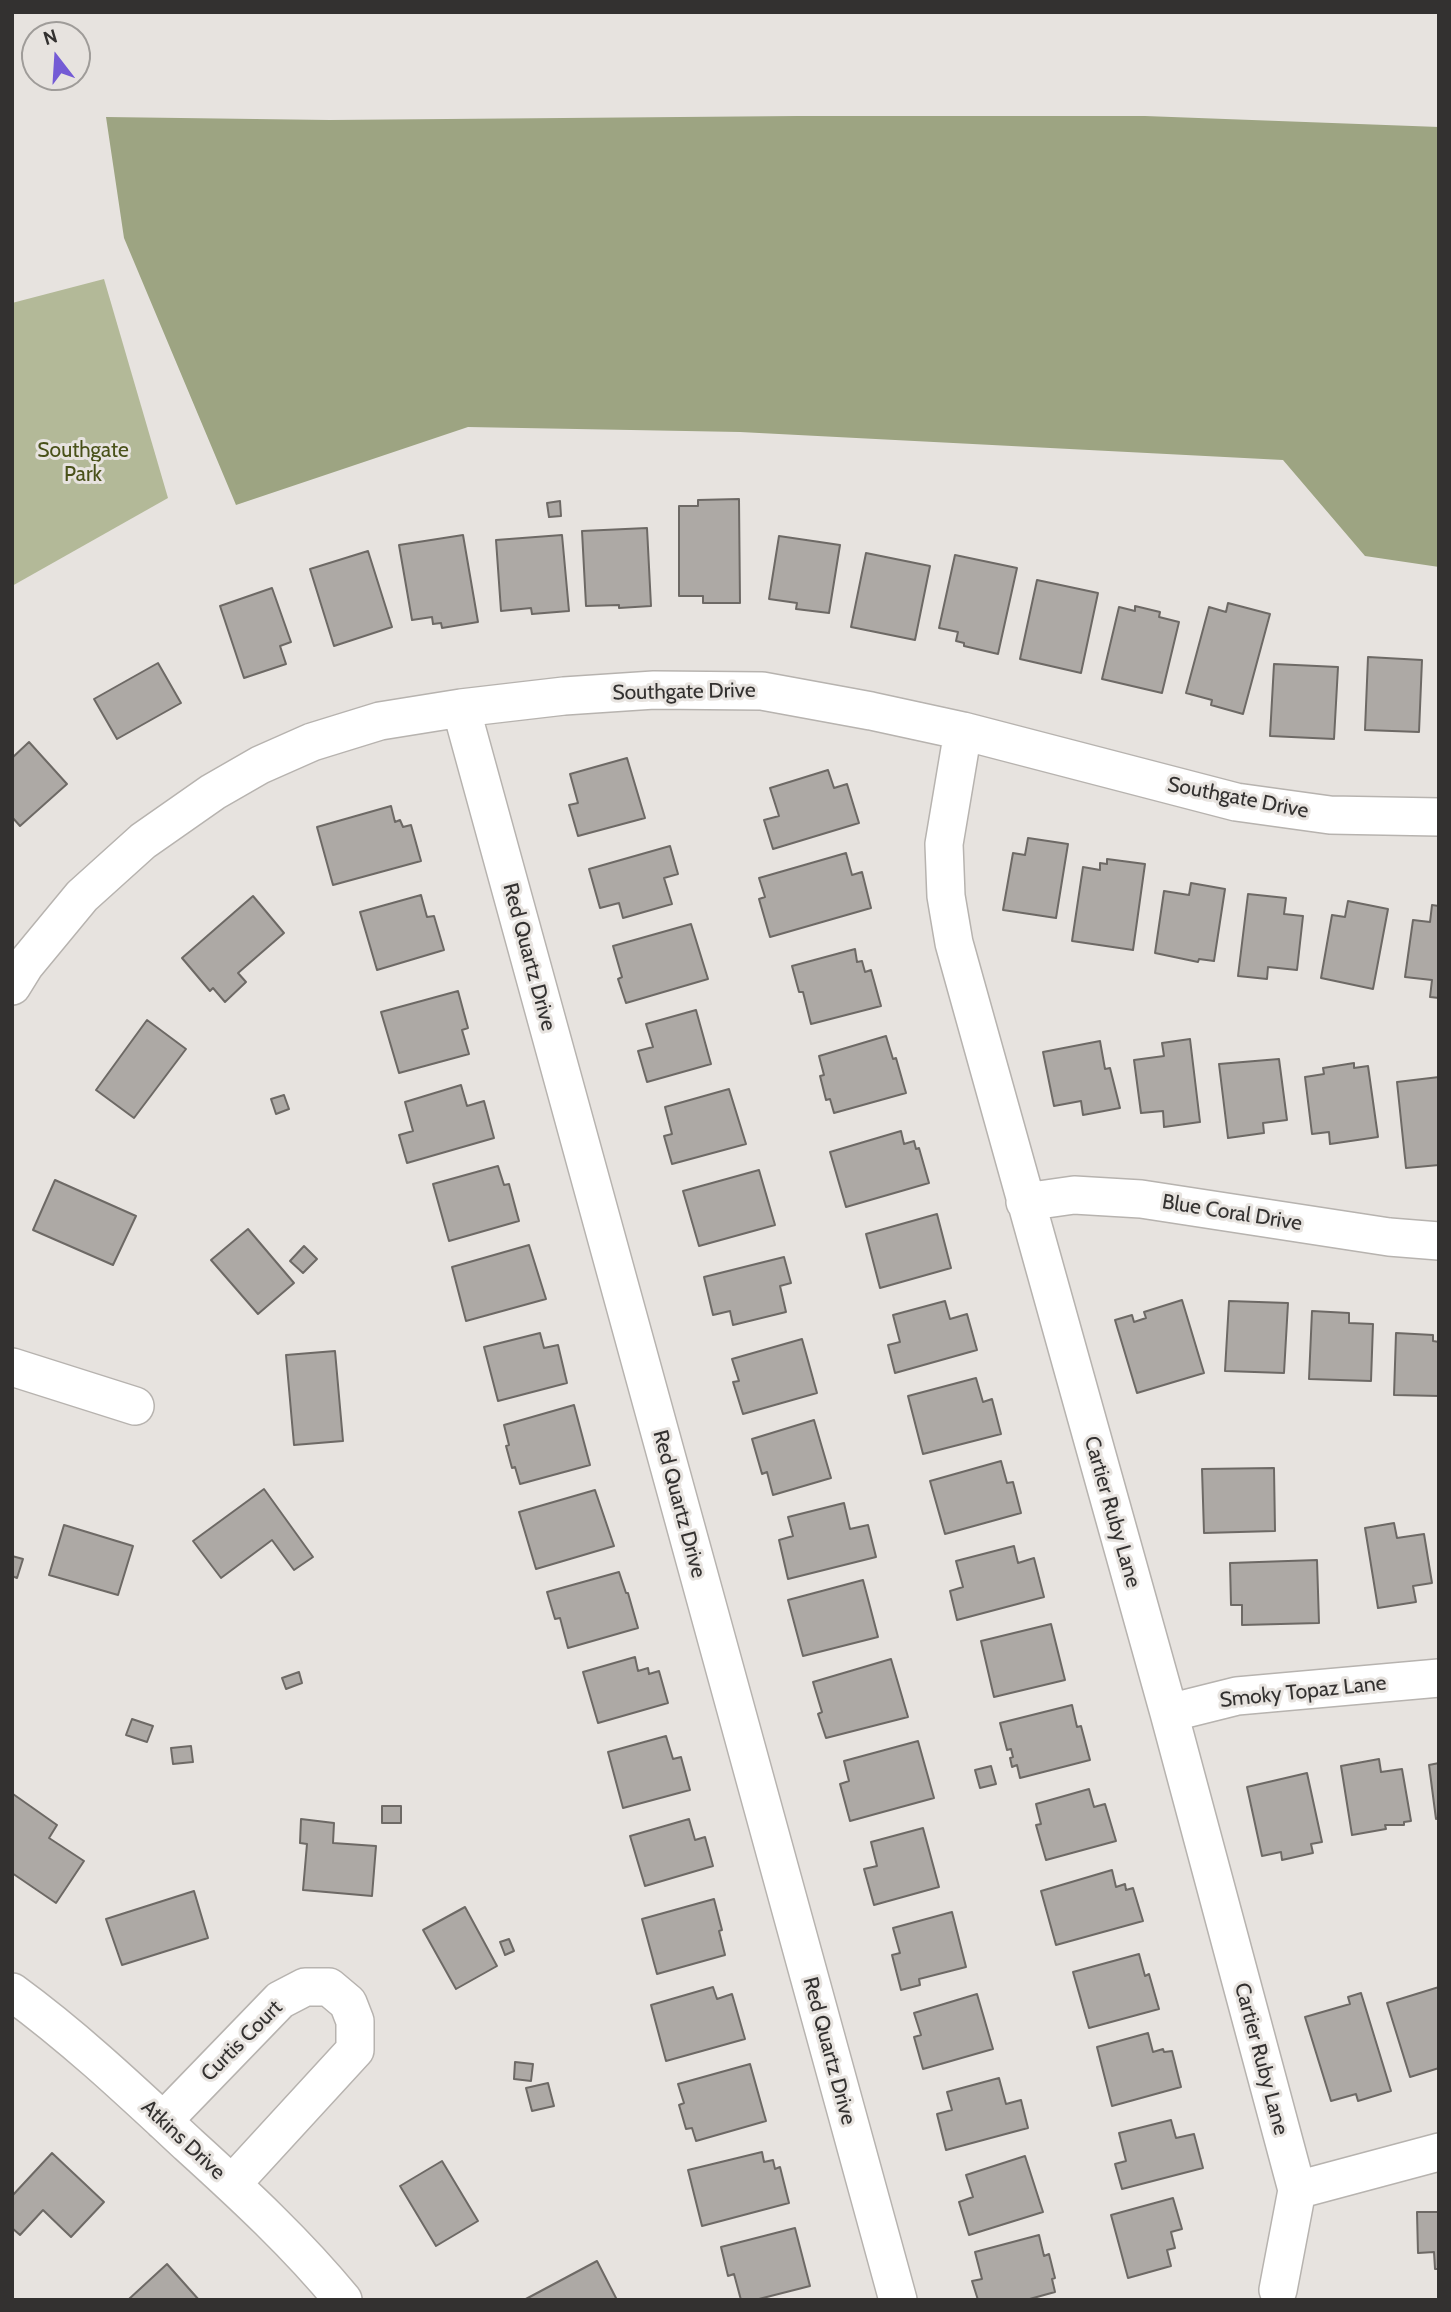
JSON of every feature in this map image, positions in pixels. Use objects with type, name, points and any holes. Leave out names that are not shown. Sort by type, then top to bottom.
[{"type":"street","name":"Southgate Drive","points":[[12,986],[25,965],[82,896],[143,841],[213,792],[260,765],[312,743],[380,721],[461,708],[564,696],[653,690],[762,691],[963,731],[1236,802],[1330,815],[1439,817]]},
{"type":"street","name":"Red Quartz Drive","points":[[461,708],[898,2300]]},
{"type":"street","name":"Cartier Ruby Lane","points":[[963,731],[944,844],[946,896],[954,943],[1169,1713],[1297,2190],[1278,2291]]},
{"type":"street","name":"Blue Coral Drive","points":[[1026,1202],[1074,1195],[1142,1199],[1389,1237],[1439,1241]]},
{"type":"street","points":[[12,1367],[135,1406]]},
{"type":"street","name":"Smoky Topaz Lane","points":[[1169,1713],[1237,1696],[1439,1678]]},
{"type":"street","name":"Curtis Court","points":[[163,2121],[280,2000],[305,1987],[330,1987],[348,2003],[355,2021],[355,2050],[232,2184]]},
{"type":"street","name":"Atkins Drive","points":[[12,1992],[57,2025],[232,2184],[313,2264],[343,2300]]},
{"type":"street","points":[[1297,2190],[1439,2152]]},
{"type":"green space","points":[[1145,116],[1439,127],[1439,567],[1365,556],[1283,460],[740,432],[468,427],[236,505],[124,238],[106,117],[330,120]]},
{"type":"green space","name":"Southgate Park","points":[[104,279],[168,498],[12,586],[12,303]]},
{"type":"building","points":[[739,499],[740,603],[703,603],[703,596],[679,596],[679,506],[698,506],[698,500]]},
{"type":"building","points":[[560,501],[561,516],[549,517],[547,503]]},
{"type":"building","points":[[647,528],[651,606],[586,606],[582,531]]},
{"type":"building","points":[[463,535],[478,622],[442,628],[441,623],[433,624],[432,617],[412,620],[399,545]]},
{"type":"building","points":[[562,535],[569,611],[532,614],[531,608],[501,611],[496,540]]},
{"type":"building","points":[[779,536],[840,545],[829,613],[796,609],[797,603],[769,599]]},
{"type":"building","points":[[368,551],[392,627],[334,646],[310,569]]},
{"type":"building","points":[[866,553],[930,566],[915,640],[851,627]]},
{"type":"building","points":[[955,555],[1017,568],[998,654],[964,646],[964,643],[956,641],[958,632],[939,628]]},
{"type":"building","points":[[1037,580],[1098,593],[1081,673],[1020,659]]},
{"type":"building","points":[[272,588],[291,642],[280,646],[286,664],[244,678],[220,606]]},
{"type":"building","points":[[1228,603],[1270,614],[1243,714],[1211,705],[1212,700],[1186,693],[1209,607],[1226,612]]},
{"type":"building","points":[[1135,606],[1160,612],[1159,617],[1179,622],[1162,693],[1102,679],[1119,607],[1135,611]]},
{"type":"building","points":[[1368,657],[1422,660],[1419,732],[1365,730]]},
{"type":"building","points":[[158,663],[181,703],[117,739],[94,699]]},
{"type":"building","points":[[1274,664],[1338,667],[1334,739],[1270,736]]},
{"type":"building","points":[[29,742],[67,784],[20,826],[12,817],[12,758]]},
{"type":"building","points":[[627,758],[645,818],[578,836],[569,805],[578,803],[570,774]]},
{"type":"building","points":[[828,770],[834,788],[847,784],[859,823],[773,849],[764,820],[779,816],[770,788]]},
{"type":"building","points":[[391,806],[395,822],[400,820],[403,827],[411,825],[421,861],[333,885],[317,827]]},
{"type":"building","points":[[1028,838],[1068,844],[1056,918],[1003,910],[1013,853],[1025,855]]},
{"type":"building","points":[[670,846],[678,874],[664,878],[672,904],[623,918],[619,903],[600,908],[589,869]]},
{"type":"building","points":[[846,853],[852,875],[862,872],[871,908],[770,937],[759,899],[765,897],[759,878]]},
{"type":"building","points":[[1107,859],[1145,864],[1133,950],[1072,941],[1083,867],[1100,870],[1100,863],[1107,864]]},
{"type":"building","points":[[1191,883],[1225,889],[1214,961],[1199,959],[1198,962],[1155,953],[1164,891],[1189,895]]},
{"type":"building","points":[[1248,894],[1286,898],[1284,914],[1303,916],[1297,970],[1268,967],[1267,979],[1238,976]]},
{"type":"building","points":[[421,895],[427,917],[434,916],[444,950],[377,970],[360,912]]},
{"type":"building","points":[[253,896],[284,933],[238,973],[246,982],[225,1002],[213,988],[210,991],[182,958]]},
{"type":"building","points":[[1348,901],[1388,909],[1373,989],[1321,978],[1332,915],[1345,917]]},
{"type":"building","points":[[1432,905],[1439,906],[1439,998],[1430,997],[1432,980],[1405,977],[1413,920],[1430,922]]},
{"type":"building","points":[[691,924],[708,979],[626,1003],[618,979],[622,977],[613,946]]},
{"type":"building","points":[[855,949],[857,962],[862,961],[865,972],[871,970],[881,1006],[811,1024],[803,992],[799,992],[792,966]]},
{"type":"building","points":[[458,991],[468,1028],[462,1030],[469,1054],[399,1073],[381,1012]]},
{"type":"building","points":[[696,1010],[711,1064],[647,1082],[638,1051],[653,1047],[646,1024]]},
{"type":"building","points":[[147,1020],[186,1049],[134,1118],[96,1090]]},
{"type":"building","points":[[886,1036],[893,1059],[896,1058],[906,1093],[834,1113],[830,1099],[826,1100],[820,1076],[824,1075],[819,1056]]},
{"type":"building","points":[[1190,1039],[1200,1122],[1164,1127],[1163,1111],[1141,1113],[1134,1060],[1164,1056],[1162,1043]]},
{"type":"building","points":[[1100,1041],[1105,1069],[1110,1068],[1120,1108],[1083,1115],[1081,1101],[1054,1106],[1043,1052]]},
{"type":"building","points":[[1279,1059],[1287,1120],[1263,1123],[1264,1133],[1228,1138],[1219,1064]]},
{"type":"building","points":[[1354,1063],[1354,1068],[1368,1066],[1378,1137],[1330,1144],[1329,1132],[1312,1134],[1305,1077],[1324,1074],[1323,1068]]},
{"type":"building","points":[[1439,1077],[1439,1165],[1406,1168],[1397,1082]]},
{"type":"building","points":[[461,1085],[467,1106],[484,1101],[494,1138],[407,1163],[399,1135],[413,1131],[405,1102]]},
{"type":"building","points":[[729,1089],[746,1144],[672,1164],[664,1136],[672,1134],[665,1107]]},
{"type":"building","points":[[284,1095],[289,1109],[276,1114],[271,1099]]},
{"type":"building","points":[[901,1131],[904,1144],[914,1141],[916,1149],[919,1148],[929,1183],[846,1207],[830,1152]]},
{"type":"building","points":[[498,1166],[504,1185],[509,1184],[519,1221],[449,1241],[433,1184]]},
{"type":"building","points":[[759,1170],[775,1225],[699,1246],[683,1191]]},
{"type":"building","points":[[55,1180],[136,1216],[113,1265],[33,1230]]},
{"type":"building","points":[[937,1214],[951,1268],[880,1288],[866,1234]]},
{"type":"building","points":[[248,1229],[294,1283],[258,1314],[211,1260]]},
{"type":"building","points":[[529,1245],[546,1299],[466,1321],[452,1267]]},
{"type":"building","points":[[304,1246],[317,1259],[303,1273],[290,1261]]},
{"type":"building","points":[[784,1257],[791,1283],[780,1286],[786,1312],[733,1325],[730,1311],[713,1315],[704,1277]]},
{"type":"building","points":[[1182,1300],[1204,1373],[1137,1393],[1115,1320],[1132,1315],[1134,1322],[1146,1318],[1144,1312]]},
{"type":"building","points":[[945,1301],[950,1319],[967,1314],[977,1350],[895,1373],[888,1345],[900,1342],[893,1315]]},
{"type":"building","points":[[1229,1301],[1288,1303],[1284,1373],[1225,1371]]},
{"type":"building","points":[[1312,1311],[1349,1313],[1349,1323],[1373,1324],[1371,1381],[1309,1379]]},
{"type":"building","points":[[540,1333],[544,1348],[558,1345],[567,1383],[498,1401],[484,1347]]},
{"type":"building","points":[[1396,1333],[1433,1335],[1433,1341],[1439,1342],[1439,1396],[1394,1395]]},
{"type":"building","points":[[802,1339],[817,1393],[743,1414],[733,1382],[739,1381],[732,1359]]},
{"type":"building","points":[[335,1351],[343,1441],[294,1445],[286,1355]]},
{"type":"building","points":[[976,1378],[983,1402],[992,1399],[1001,1434],[923,1454],[908,1396]]},
{"type":"building","points":[[574,1405],[590,1465],[520,1484],[506,1446],[509,1445],[504,1425]]},
{"type":"building","points":[[814,1420],[831,1478],[773,1495],[767,1472],[762,1474],[752,1439]]},
{"type":"building","points":[[1001,1461],[1007,1483],[1013,1482],[1021,1513],[945,1534],[930,1481]]},
{"type":"building","points":[[1274,1468],[1275,1531],[1204,1533],[1202,1469]]},
{"type":"building","points":[[264,1489],[313,1557],[294,1570],[272,1540],[221,1578],[193,1541]]},
{"type":"building","points":[[595,1490],[614,1546],[536,1569],[519,1512]]},
{"type":"building","points":[[844,1503],[850,1529],[868,1525],[876,1557],[788,1579],[779,1540],[793,1536],[788,1517]]},
{"type":"building","points":[[1394,1523],[1397,1538],[1424,1534],[1432,1583],[1413,1586],[1416,1602],[1378,1608],[1365,1528]]},
{"type":"building","points":[[64,1525],[133,1546],[118,1595],[49,1575]]},
{"type":"building","points":[[1014,1546],[1018,1563],[1034,1558],[1044,1597],[957,1620],[950,1591],[963,1587],[956,1561]]},
{"type":"building","points":[[12,1556],[23,1559],[17,1578],[12,1576]]},
{"type":"building","points":[[1317,1560],[1319,1623],[1242,1625],[1242,1605],[1231,1605],[1230,1563]]},
{"type":"building","points":[[619,1572],[638,1628],[568,1648],[560,1618],[555,1619],[547,1592]]},
{"type":"building","points":[[863,1580],[878,1637],[803,1656],[788,1600]]},
{"type":"building","points":[[1051,1624],[1065,1680],[994,1697],[981,1641]]},
{"type":"building","points":[[635,1657],[638,1671],[648,1668],[649,1674],[659,1671],[668,1703],[598,1723],[583,1672]]},
{"type":"building","points":[[891,1659],[908,1717],[826,1738],[818,1714],[822,1712],[813,1682]]},
{"type":"building","points":[[299,1672],[302,1683],[286,1689],[282,1678]]},
{"type":"building","points":[[1072,1705],[1090,1760],[1020,1778],[1017,1765],[1012,1767],[1011,1749],[1007,1750],[1000,1723]]},
{"type":"building","points":[[132,1719],[153,1726],[147,1742],[126,1735]]},
{"type":"building","points":[[666,1736],[673,1759],[681,1757],[690,1790],[623,1808],[608,1752]]},
{"type":"building","points":[[918,1741],[934,1798],[850,1821],[840,1784],[849,1781],[844,1761]]},
{"type":"building","points":[[191,1746],[193,1762],[173,1764],[171,1748]]},
{"type":"building","points":[[1379,1759],[1381,1772],[1402,1769],[1411,1821],[1404,1822],[1404,1825],[1385,1825],[1386,1829],[1352,1835],[1341,1766]]},
{"type":"building","points":[[1439,1763],[1439,1818],[1436,1819],[1429,1765]]},
{"type":"building","points":[[991,1766],[996,1784],[980,1788],[975,1770]]},
{"type":"building","points":[[1307,1773],[1322,1842],[1311,1844],[1313,1853],[1282,1860],[1281,1852],[1262,1856],[1247,1787]]},
{"type":"building","points":[[1089,1789],[1094,1807],[1105,1804],[1116,1841],[1046,1860],[1036,1825],[1041,1824],[1036,1804]]},
{"type":"building","points":[[13,1794],[57,1825],[49,1838],[84,1861],[56,1903],[12,1873]]},
{"type":"building","points":[[382,1806],[401,1806],[401,1823],[382,1823]]},
{"type":"building","points":[[301,1819],[334,1823],[333,1843],[376,1846],[372,1896],[303,1890],[307,1844],[300,1843]]},
{"type":"building","points":[[689,1819],[695,1840],[705,1837],[713,1866],[645,1886],[630,1836]]},
{"type":"building","points":[[923,1828],[939,1887],[874,1905],[864,1869],[877,1866],[871,1842]]},
{"type":"building","points":[[1112,1870],[1116,1887],[1125,1884],[1126,1890],[1133,1888],[1143,1921],[1056,1945],[1041,1891]]},
{"type":"building","points":[[194,1891],[208,1938],[122,1965],[106,1919]]},
{"type":"building","points":[[714,1899],[725,1955],[657,1974],[642,1919]]},
{"type":"building","points":[[465,1907],[497,1966],[456,1989],[423,1930]]},
{"type":"building","points":[[952,1912],[966,1967],[919,1979],[920,1985],[901,1990],[892,1955],[900,1953],[893,1928]]},
{"type":"building","points":[[509,1939],[514,1951],[505,1955],[500,1942]]},
{"type":"building","points":[[1139,1954],[1145,1976],[1149,1974],[1159,2009],[1089,2028],[1073,1972]]},
{"type":"building","points":[[713,1987],[717,1999],[732,1994],[745,2039],[666,2061],[651,2005]]},
{"type":"building","points":[[1439,1987],[1439,2068],[1410,2077],[1387,2003]]},
{"type":"building","points":[[1361,1993],[1391,2091],[1358,2101],[1356,2094],[1331,2101],[1305,2017],[1350,2004],[1348,1997]]},
{"type":"building","points":[[977,1994],[993,2049],[923,2069],[914,2037],[921,2035],[914,2013]]},
{"type":"building","points":[[1148,2033],[1153,2052],[1163,2049],[1164,2052],[1172,2051],[1181,2087],[1112,2106],[1097,2047]]},
{"type":"building","points":[[515,2062],[533,2064],[531,2081],[514,2079]]},
{"type":"building","points":[[750,2064],[766,2121],[696,2141],[692,2128],[686,2129],[679,2105],[684,2103],[678,2084]]},
{"type":"building","points":[[999,2078],[1006,2104],[1021,2100],[1028,2128],[946,2150],[937,2114],[952,2110],[947,2092]]},
{"type":"building","points":[[548,2083],[554,2106],[532,2111],[526,2088]]},
{"type":"building","points":[[1171,2120],[1176,2138],[1194,2134],[1203,2168],[1122,2189],[1115,2164],[1126,2161],[1119,2133]]},
{"type":"building","points":[[762,2152],[764,2162],[773,2160],[775,2169],[780,2167],[789,2203],[702,2226],[688,2170]]},
{"type":"building","points":[[52,2153],[104,2202],[71,2237],[43,2210],[20,2235],[12,2228],[12,2196]]},
{"type":"building","points":[[1025,2156],[1043,2212],[969,2235],[959,2202],[973,2197],[966,2175]]},
{"type":"building","points":[[442,2161],[478,2221],[436,2246],[400,2186]]},
{"type":"building","points":[[1173,2198],[1182,2229],[1171,2232],[1175,2248],[1167,2250],[1171,2266],[1128,2278],[1111,2215]]},
{"type":"building","points":[[1417,2212],[1439,2212],[1439,2269],[1435,2269],[1434,2252],[1418,2253]]},
{"type":"building","points":[[795,2228],[810,2286],[755,2300],[741,2300],[734,2274],[728,2276],[721,2247]]},
{"type":"building","points":[[1039,2235],[1044,2256],[1049,2254],[1055,2278],[1052,2279],[1055,2292],[1026,2300],[978,2300],[972,2281],[982,2279],[975,2252]]},
{"type":"building","points":[[597,2261],[617,2300],[524,2300]]},
{"type":"building","points":[[167,2264],[199,2300],[129,2299]]}]
